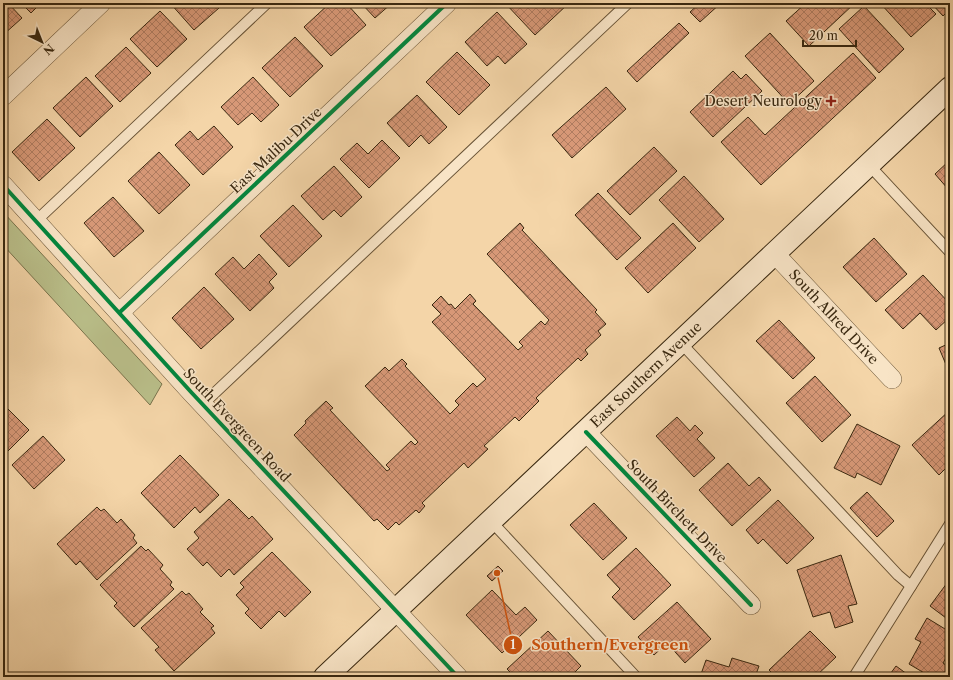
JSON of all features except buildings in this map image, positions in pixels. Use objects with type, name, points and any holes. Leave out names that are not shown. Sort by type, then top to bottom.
[{"type":"main road","name":"East Southern Avenue","points":[[325,677],[950,88]]},
{"type":"street","points":[[3,96],[101,3]]},
{"type":"street","name":"East Malibu Drive","points":[[120,312],[447,3]]},
{"type":"street","name":"South Evergreen Road","points":[[3,185],[203,404],[458,677]]},
{"type":"street","name":"South Allred Drive","points":[[775,254],[892,379]]},
{"type":"street","name":"South Birchett Drive","points":[[586,432],[751,605]]},
{"type":"lane","points":[[36,221],[267,3]]},
{"type":"lane","points":[[203,404],[628,3]]},
{"type":"lane","points":[[869,165],[950,252]]},
{"type":"lane","points":[[681,343],[898,575],[911,586]]},
{"type":"lane","points":[[491,521],[636,677]]},
{"type":"lane","points":[[854,677],[950,524]]},
{"type":"green space","points":[[3,212],[162,384],[150,405],[3,245]]},
{"type":"cycle path","points":[[120,312],[447,3]]},
{"type":"cycle path","points":[[3,185],[191,392],[458,677]]},
{"type":"cycle path","points":[[586,432],[751,605]]},
{"type":"place","name":"Desert Neurology","points":[[831,101]]},
{"type":"place","name":"Southern/Evergreen","points":[[497,573]]}]
